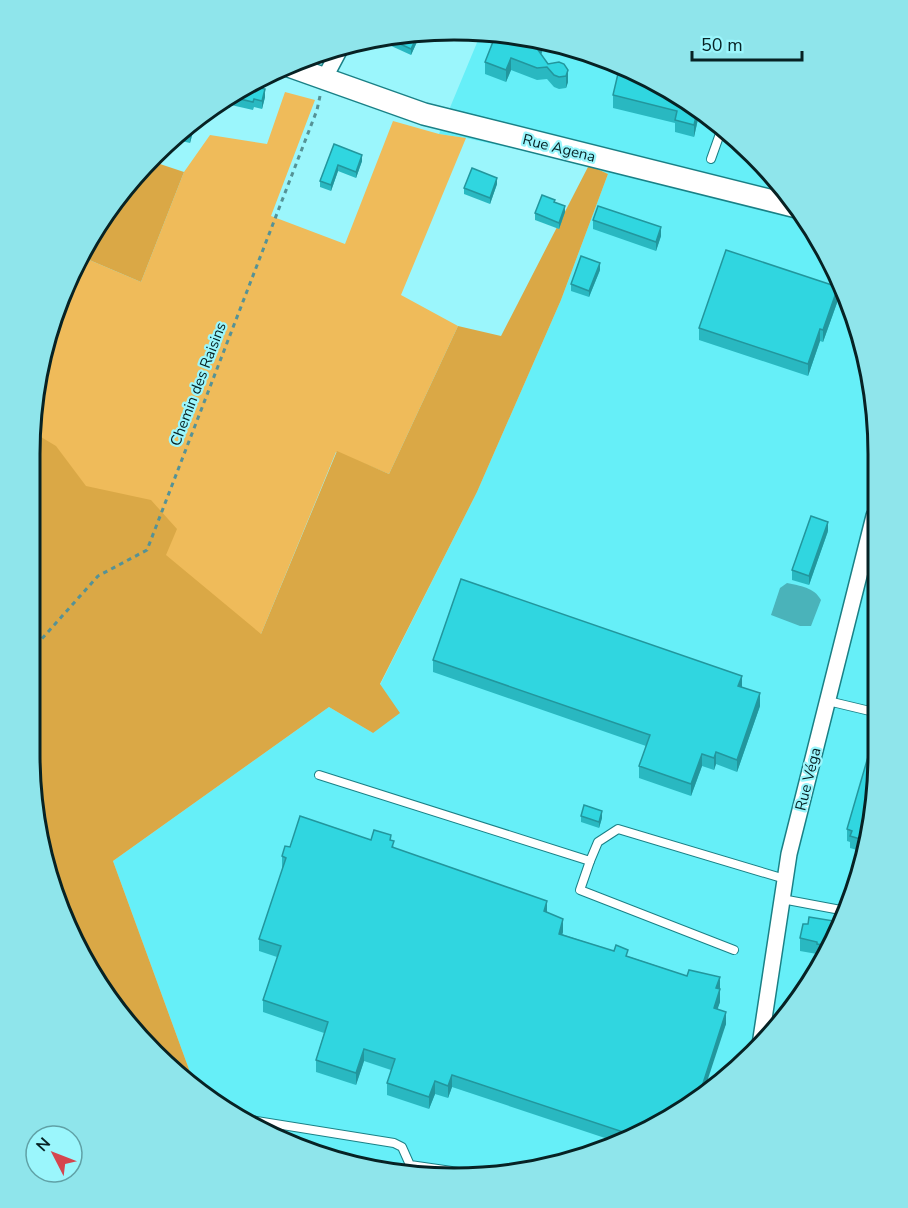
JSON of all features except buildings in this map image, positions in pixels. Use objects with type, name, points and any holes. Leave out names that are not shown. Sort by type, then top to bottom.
[{"type":"main road","name":"Rue Agena","points":[[300,70],[424,114],[783,204]]},
{"type":"street","points":[[324,79],[335,58]]},
{"type":"street","name":"Rue Véga","points":[[762,1030],[789,854],[868,540]]},
{"type":"lane","points":[[711,159],[719,137]]},
{"type":"lane","points":[[828,701],[868,711]]},
{"type":"lane","points":[[319,775],[590,861]]},
{"type":"lane","points":[[734,950],[580,890],[598,842],[618,829],[785,879]]},
{"type":"lane","points":[[782,898],[837,909]]},
{"type":"lane","points":[[266,1122],[394,1143],[402,1147],[410,1165],[413,1165]]},
{"type":"path","name":"Chemin des Raisins","points":[[40,641],[98,576],[147,550],[317,110],[324,79]]},
{"type":"shaded area","points":[[478,41],[535,48],[587,62],[637,83],[684,110],[706,126],[727,143],[765,181],[798,224],[825,271],[846,321],[860,373],[868,454],[867,781],[860,835],[846,887],[812,961],[798,984],[765,1027],[727,1065],[684,1098],[661,1112],[587,1146],[535,1160],[454,1168],[373,1160],[321,1146],[247,1112],[190,1072],[113,861],[329,707],[373,733],[380,685],[477,492],[561,300],[608,174],[589,165],[439,134]]},
{"type":"shaded area","points":[[285,92],[315,100],[271,216],[345,244],[393,121],[439,134],[466,138],[401,295],[458,326],[389,474],[336,452],[261,634],[40,582],[40,454],[44,400],[48,373],[62,321],[83,271],[89,260],[141,282],[184,172],[210,135],[267,144]]},
{"type":"shaded area","points":[[160,164],[184,172],[141,282],[89,260],[126,202]]},
{"type":"shaded area","points":[[589,165],[608,174],[561,300],[477,492],[380,684],[400,713],[373,733],[329,707],[113,861],[190,1072],[143,1027],[110,984],[96,961],[62,887],[48,835],[40,754],[41,437],[56,446],[86,486],[151,500],[177,529],[166,555],[261,634],[337,451],[389,474],[458,326],[501,336]]},
{"type":"shaded area","points":[[787,583],[815,592],[821,600],[811,626],[800,626],[771,615],[780,588]]}]
